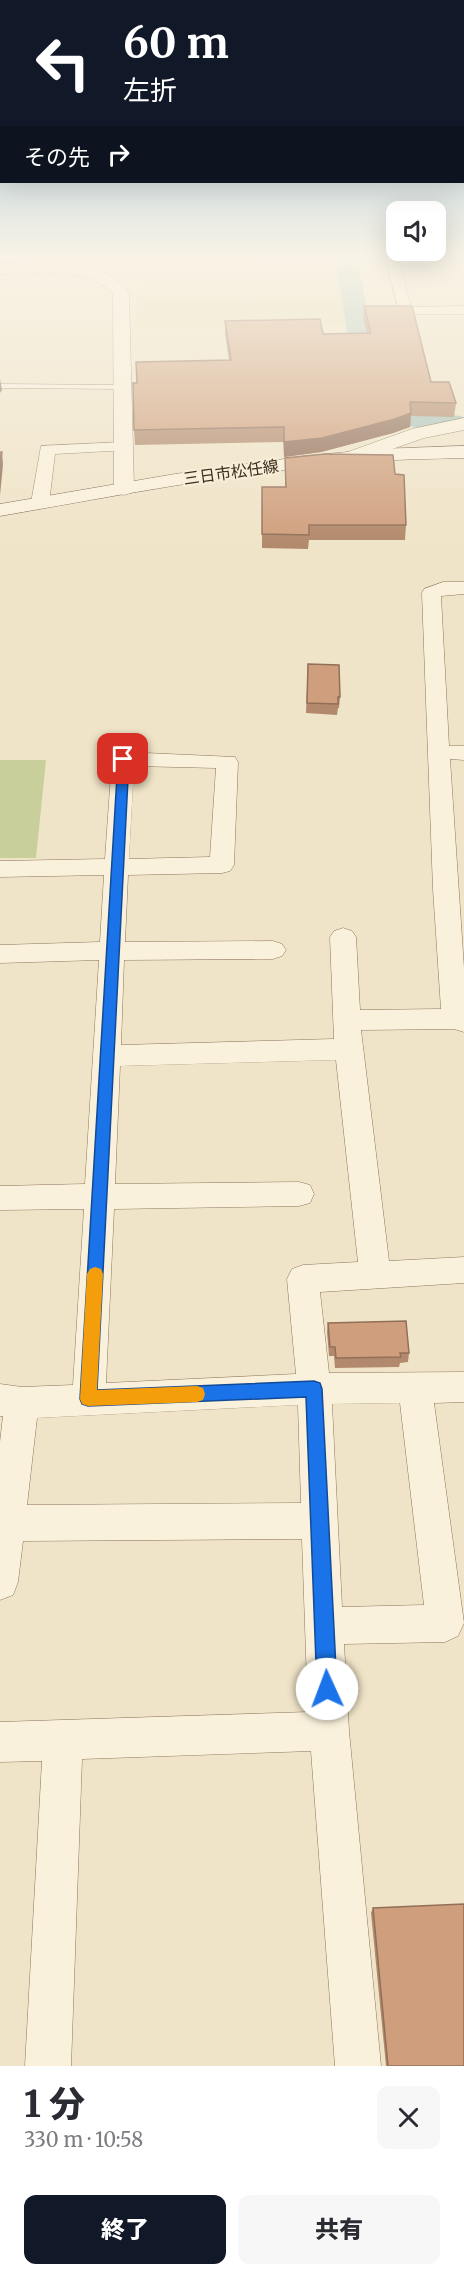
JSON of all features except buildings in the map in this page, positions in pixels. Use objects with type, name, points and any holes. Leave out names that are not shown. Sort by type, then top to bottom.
[{"type":"street","points":[[121,354],[124,489]]},
{"type":"street","points":[[352,457],[419,433],[464,424]]},
{"type":"street","points":[[40,503],[46,449],[123,447]]},
{"type":"street","name":"三日市松任線","points":[[0,510],[232,471],[352,457],[464,452]]},
{"type":"street","points":[[346,1020],[461,1024],[455,889],[440,752],[431,593],[443,588],[464,588]]},
{"type":"street","points":[[440,752],[464,753]]},
{"type":"street","points":[[0,869],[116,867],[222,865],[227,762],[123,759],[116,867],[88,1399]]},
{"type":"street","points":[[342,937],[348,1049],[375,1275]]},
{"type":"street","points":[[0,954],[273,950]]},
{"type":"street","points":[[106,1056],[348,1049]]},
{"type":"street","points":[[0,1198],[299,1194]]},
{"type":"street","points":[[358,2066],[329,1731],[314,1389],[303,1278],[464,1270]]},
{"type":"street","points":[[0,1582],[8,1523],[11,1402],[314,1389],[464,1387]]},
{"type":"street","points":[[324,1626],[445,1623],[415,1388]]},
{"type":"street","points":[[8,1523],[320,1521]]},
{"type":"street","points":[[0,1743],[329,1731]]},
{"type":"street","points":[[48,2066],[63,1740]]},
{"type":"lane","points":[[0,386],[121,387]]},
{"type":"green space","points":[[0,760],[46,760],[36,858],[0,858]]},
{"type":"waterway","points":[[363,354],[372,402],[401,416],[452,422]]},
{"type":"slow traffic","points":[[95,1274],[88,1399],[197,1394]]},
{"type":"route","points":[[123,759],[88,1399],[314,1389],[327,1689]]}]
